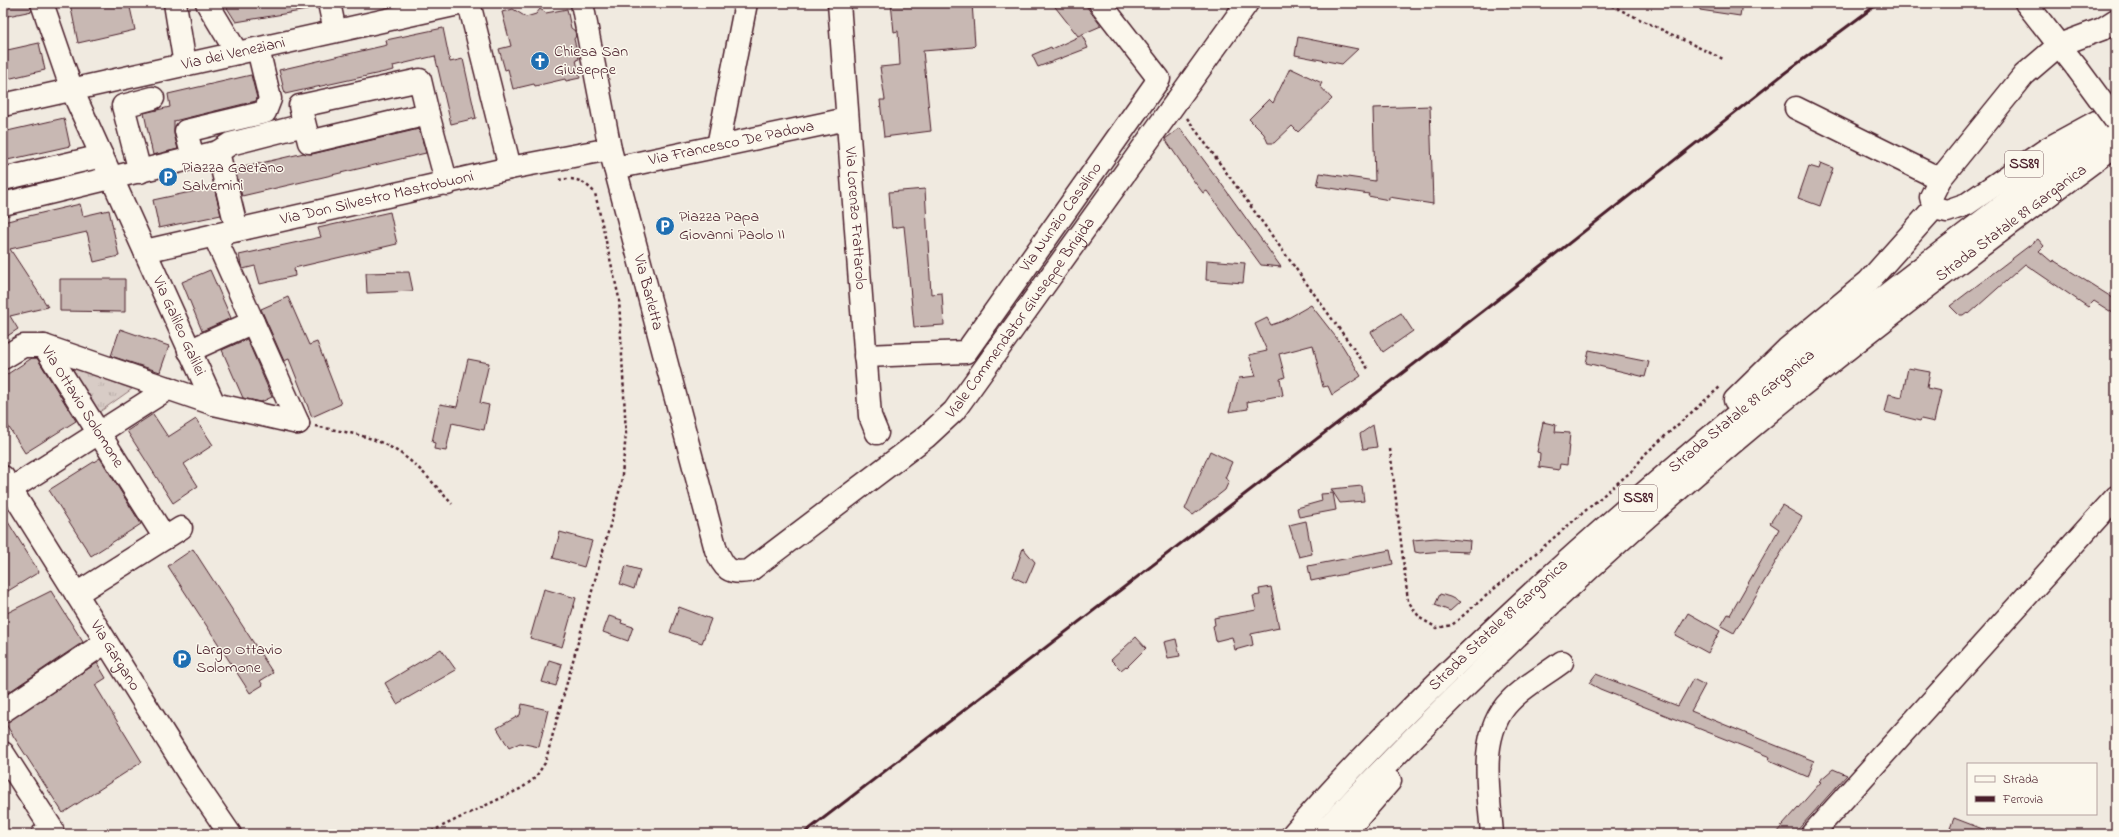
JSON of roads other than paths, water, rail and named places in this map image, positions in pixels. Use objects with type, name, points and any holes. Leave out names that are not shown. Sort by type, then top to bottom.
[{"type":"main road","name":"Via Galileo Galilei","points":[[42,3],[72,90],[214,404]]},
{"type":"main road","points":[[175,3],[185,65]]},
{"type":"main road","points":[[207,3],[237,53]]},
{"type":"main road","points":[[329,3],[335,31]]},
{"type":"main road","name":"Via dei Veneziani","points":[[3,105],[335,31],[395,10],[463,3]]},
{"type":"main road","points":[[469,3],[510,168]]},
{"type":"main road","name":"Via Barletta","points":[[582,3],[613,158],[716,550],[724,566],[735,573]]},
{"type":"main road","points":[[718,146],[746,3]]},
{"type":"main road","name":"Via Lorenzo Frattarolo","points":[[838,3],[870,416],[877,433]]},
{"type":"main road","name":"Via Nunzio Casalino","points":[[865,356],[966,352],[1159,79],[1100,3]]},
{"type":"main road","name":"Viale Commendator Giuseppe Brigida","points":[[735,573],[750,571],[926,437],[954,411],[1247,3]]},
{"type":"main road","points":[[2026,3],[2116,121]]},
{"type":"main road","points":[[1934,208],[1932,197],[1940,179],[2024,75],[2059,45],[2102,29],[2116,20]]},
{"type":"main road","points":[[193,158],[186,131],[265,112],[270,99],[258,49]]},
{"type":"main road","points":[[428,114],[309,142],[300,106],[420,80],[447,184]]},
{"type":"main road","points":[[140,172],[123,106],[153,98]]},
{"type":"main road","points":[[1796,108],[1940,179]]},
{"type":"main road","name":"SS89","points":[[1706,439],[1744,390],[1787,349],[1868,282],[1934,208],[1947,211],[1967,204],[2058,141],[2116,112]]},
{"type":"main road","name":"Via Francesco De Padova","points":[[613,158],[718,146],[847,119]]},
{"type":"main road","name":"Strada Statale 89 Garganica","points":[[1292,834],[1368,752],[1442,678],[1555,572],[1706,439],[1861,314],[2116,121]]},
{"type":"main road","points":[[3,204],[112,179],[218,152],[230,144],[304,125]]},
{"type":"main road","name":"Strada Statale 89 Garganica","points":[[1321,834],[1410,739],[1513,639],[1586,571],[1697,474],[1777,407],[2025,212],[2116,146]]},
{"type":"main road","points":[[218,152],[237,230]]},
{"type":"main road","points":[[3,179],[102,156]]},
{"type":"main road","name":"Via Don Silvestro Mastrobuoni","points":[[144,250],[447,184],[510,168],[613,158]]},
{"type":"main road","points":[[214,235],[298,423],[214,404]]},
{"type":"main road","points":[[190,351],[253,322]]},
{"type":"main road","points":[[3,358],[23,346],[44,346]]},
{"type":"main road","name":"Via Ottavio Solomone","points":[[44,346],[214,404]]},
{"type":"main road","name":"Via Ottavio Solomone","points":[[44,346],[99,433],[173,533],[76,594]]},
{"type":"main road","points":[[7,483],[99,433],[169,388]]},
{"type":"main road","name":"Via Gargano","points":[[7,483],[189,774],[230,834]]},
{"type":"main road","points":[[1812,834],[2116,497]]},
{"type":"main road","points":[[1344,834],[1513,639]]},
{"type":"main road","points":[[3,711],[106,642]]},
{"type":"main road","points":[[1492,834],[1486,761],[1494,724],[1509,701],[1562,662]]},
{"type":"main road","points":[[3,753],[52,828],[43,834]]},
{"type":"railway","points":[[803,834],[1487,308],[1786,72],[1879,3]]},
{"type":"place","name":"Chiesa San Giuseppe","points":[[540,61]]},
{"type":"place","name":"Piazza Gaetano Salvemini","points":[[168,177]]},
{"type":"place","name":"Piazza Papa Giovanni Paolo II","points":[[665,226]]},
{"type":"place","name":"Largo Ottavio Solomone","points":[[182,659]]}]
